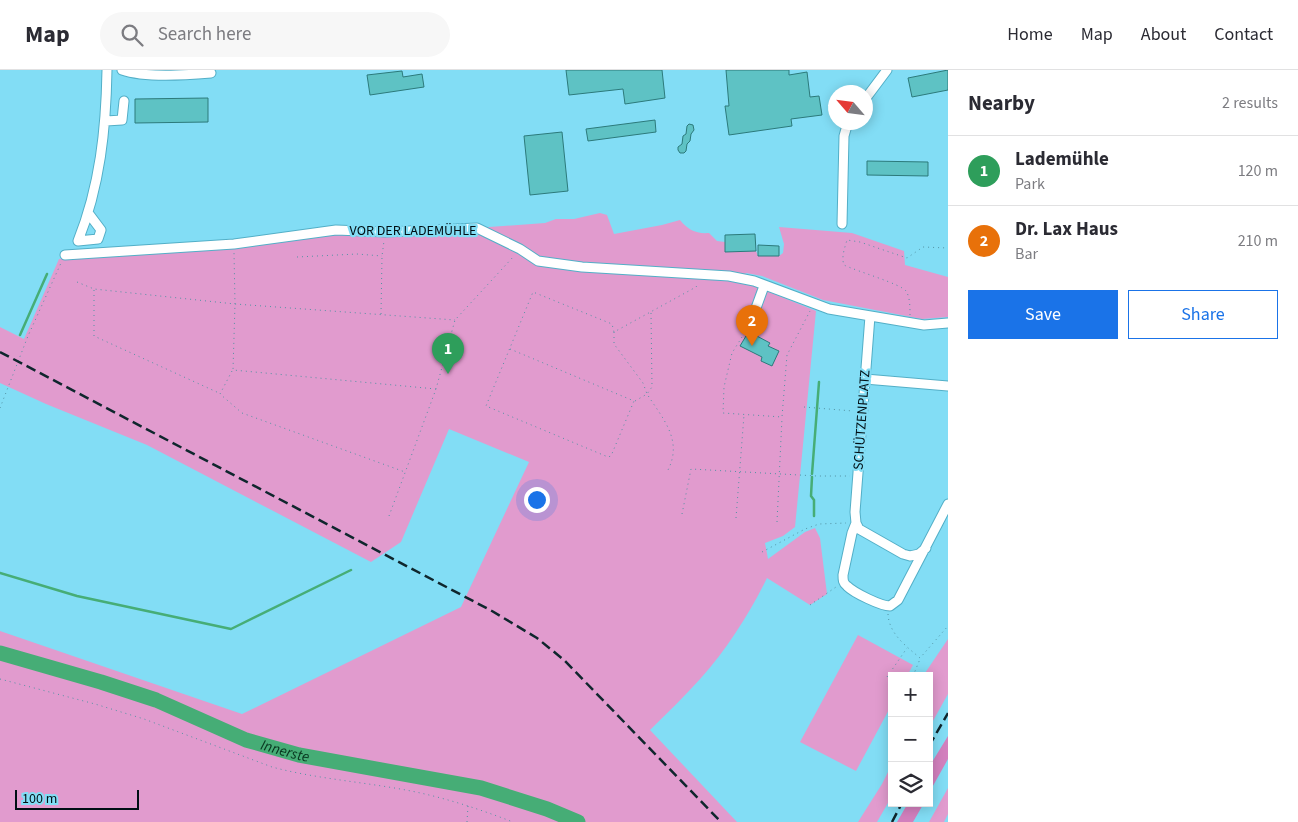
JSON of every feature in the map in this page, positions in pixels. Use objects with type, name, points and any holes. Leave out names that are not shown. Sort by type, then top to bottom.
[{"type":"street","points":[[70,254],[78,241],[89,214],[100,165],[106,121],[107,70]]},
{"type":"street","points":[[122,70],[132,74],[187,75],[211,73]]},
{"type":"street","points":[[873,88],[886,70]]},
{"type":"street","points":[[106,121],[122,120],[124,101]]},
{"type":"street","points":[[842,224],[845,130]]},
{"type":"street","points":[[78,241],[98,239],[102,230],[89,214]]},
{"type":"street","name":"VOR DER LADEMÜHLE","points":[[70,254],[234,244],[336,230],[386,232],[477,228],[538,260],[582,267],[729,276],[829,309],[910,323],[930,325],[948,323]]},
{"type":"street","points":[[748,330],[764,286]]},
{"type":"street","name":"SCHÜTZENPLATZ","points":[[870,316],[856,522],[845,567],[844,582],[848,587],[887,606]]},
{"type":"street","points":[[865,379],[948,386]]},
{"type":"street","points":[[887,606],[898,600],[948,504]]},
{"type":"street","points":[[856,522],[862,531],[907,555],[919,554],[926,548]]},
{"type":"path","points":[[381,315],[382,256],[386,232]]},
{"type":"path","points":[[910,323],[910,302],[906,290],[894,283],[870,276],[844,265],[844,251],[847,240],[860,242],[907,258],[923,247],[948,248]]},
{"type":"path","points":[[220,394],[233,370],[234,244]]},
{"type":"path","points":[[389,516],[436,389],[455,320],[520,249]]},
{"type":"path","points":[[0,408],[28,336],[70,254]]},
{"type":"path","points":[[297,257],[357,254],[382,256]]},
{"type":"path","points":[[614,332],[696,287],[705,275]]},
{"type":"path","points":[[77,282],[94,289],[235,304],[455,320]]},
{"type":"path","points":[[94,289],[94,336],[220,394],[242,413],[405,472]]},
{"type":"path","points":[[651,312],[652,387],[647,394],[634,401],[611,456],[608,457],[600,454],[486,406],[533,292],[612,324],[614,344],[644,384],[647,394],[669,428],[674,443],[673,460],[668,470]]},
{"type":"path","points":[[777,522],[787,355],[813,303]]},
{"type":"path","points":[[748,330],[732,353],[724,387],[723,413],[782,417]]},
{"type":"path","points":[[510,349],[634,401]]},
{"type":"path","points":[[233,370],[436,389]]},
{"type":"path","points":[[804,407],[862,412]]},
{"type":"path","points":[[736,518],[744,415]]},
{"type":"path","points":[[682,514],[691,469],[844,477],[858,475]]},
{"type":"path","points":[[762,552],[805,528],[819,524],[856,522]]},
{"type":"path","points":[[810,605],[827,594]]},
{"type":"path","points":[[887,606],[890,626],[894,633],[920,658]]},
{"type":"path","points":[[915,672],[920,658],[948,626]]},
{"type":"path","points":[[887,677],[907,647]]},
{"type":"path","points":[[0,679],[144,719],[272,767],[294,773],[410,791],[468,805],[512,822]]},
{"type":"path","points":[[467,822],[468,805]]},
{"type":"shaded area","points":[[600,213],[607,215],[614,234],[680,220],[693,231],[709,233],[717,241],[725,242],[726,252],[756,251],[758,256],[779,256],[783,253],[784,244],[779,227],[852,233],[904,251],[905,265],[948,277],[948,317],[922,319],[823,300],[762,276],[746,273],[742,281],[816,311],[795,527],[783,536],[765,543],[768,559],[805,532],[815,528],[820,538],[827,594],[810,605],[767,578],[746,617],[711,667],[650,730],[737,822],[0,822],[0,631],[242,714],[461,607],[529,462],[449,429],[401,542],[371,562],[147,445],[0,383],[0,327],[24,339],[59,259],[335,228],[475,228],[545,223],[556,219],[574,219]]},
{"type":"shaded area","points":[[858,635],[913,665],[909,672],[888,672],[888,711],[856,771],[800,742]]},
{"type":"shaded area","points":[[948,639],[948,694],[933,721],[933,672],[926,672]]},
{"type":"shaded area","points":[[948,736],[948,759],[933,786],[933,760]]},
{"type":"shaded area","points":[[888,772],[888,803],[877,822],[858,822]]},
{"type":"shaded area","points":[[948,788],[948,814],[944,822],[929,822]]},
{"type":"shaded area","points":[[906,807],[922,807],[913,822],[897,822]]},
{"type":"building","points":[[566,70],[662,70],[665,98],[625,104],[623,89],[569,95]]},
{"type":"building","points":[[726,70],[789,70],[789,75],[807,72],[810,97],[819,96],[822,115],[791,119],[792,126],[729,135],[725,106],[729,106]]},
{"type":"building","points":[[948,70],[948,90],[912,97],[908,78]]},
{"type":"building","points":[[402,71],[403,77],[422,74],[424,87],[370,95],[367,75]]},
{"type":"building","points":[[208,98],[208,122],[135,123],[135,99]]},
{"type":"building","points":[[655,120],[656,132],[588,141],[586,129]]},
{"type":"building","points":[[689,124],[693,125],[694,130],[687,144],[686,151],[680,153],[678,147],[682,144],[683,136],[686,134]]},
{"type":"building","points":[[562,132],[568,191],[530,195],[524,136]]},
{"type":"building","points":[[867,161],[928,162],[928,176],[867,175]]},
{"type":"building","points":[[755,234],[756,251],[725,252],[725,235]]},
{"type":"building","points":[[758,245],[779,246],[779,256],[758,256]]},
{"type":"building","points":[[753,334],[770,343],[768,346],[779,351],[772,366],[761,361],[762,357],[740,346],[746,336]]},
{"type":"waterway","points":[[20,335],[47,274]]},
{"type":"waterway","points":[[812,474],[819,382]]},
{"type":"waterway","points":[[812,477],[811,496],[814,500],[814,516]]},
{"type":"waterway","points":[[0,573],[77,596],[231,629],[351,570]]},
{"type":"waterway","name":"Innerste","points":[[0,653],[156,700],[246,740],[299,755],[481,788],[547,809],[578,822]]},
{"type":"railway","points":[[0,352],[492,611],[537,638],[564,660],[721,822]]},
{"type":"railway","points":[[933,739],[948,713]]},
{"type":"railway","points":[[892,822],[900,807]]},
{"type":"place","name":"Dr. Lax Haus","points":[[752,346]]},
{"type":"place","name":"Lademühle","points":[[448,374]]}]
